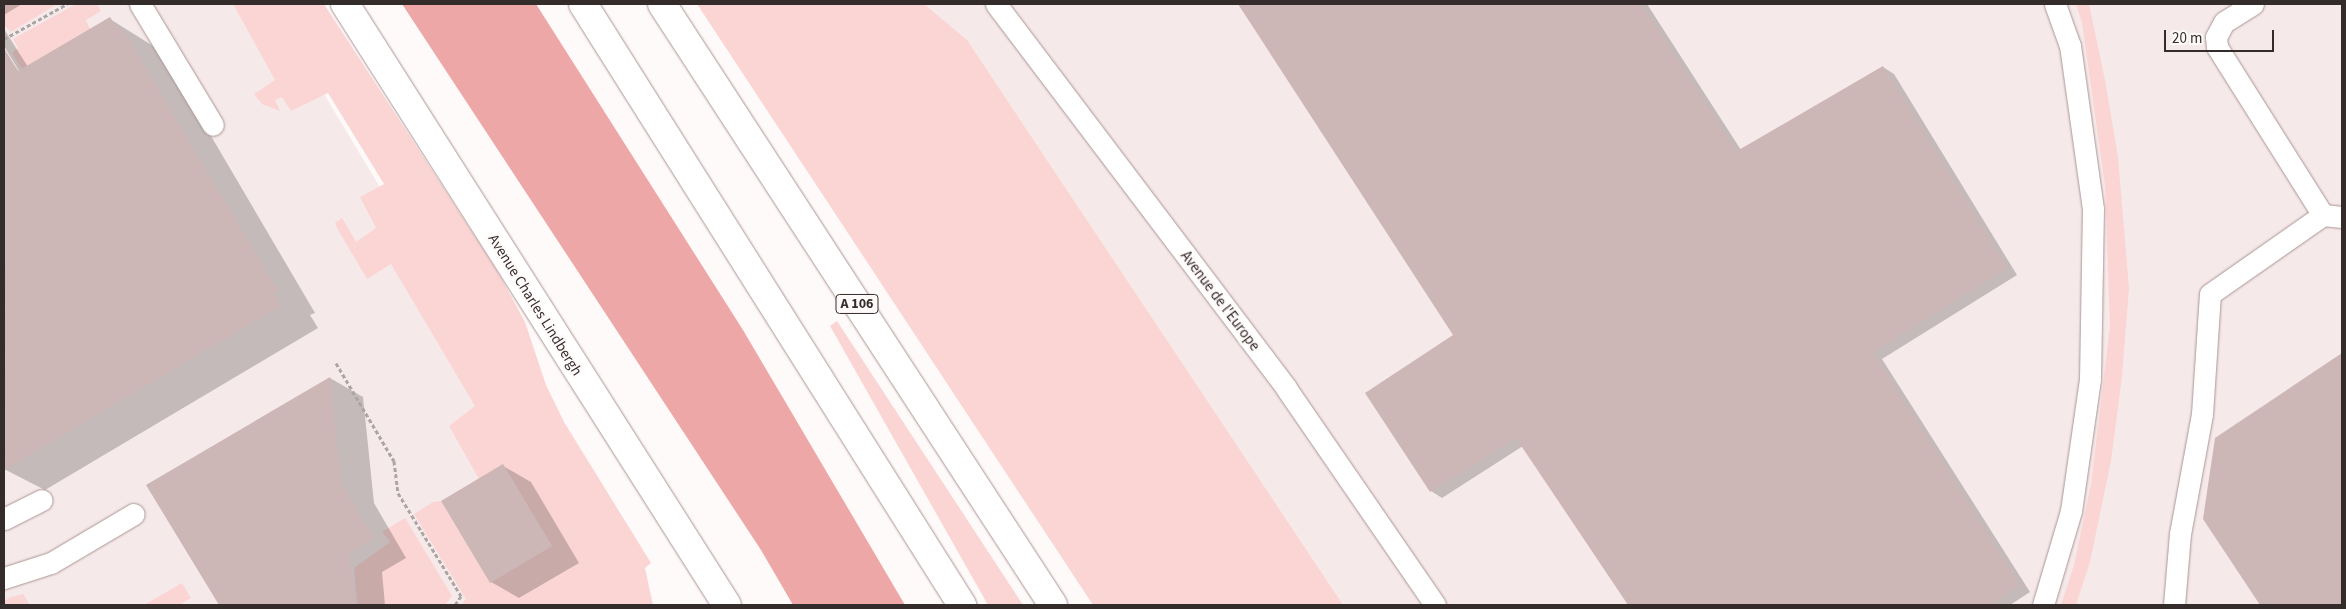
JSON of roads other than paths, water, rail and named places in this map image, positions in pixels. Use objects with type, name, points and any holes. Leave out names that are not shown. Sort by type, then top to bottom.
[{"type":"main road","name":"Avenue Charles Lindbergh","points":[[344,4],[727,605]]},
{"type":"main road","points":[[583,4],[962,605]]},
{"type":"main road","name":"A 106","points":[[662,4],[1053,605]]},
{"type":"lane","points":[[140,4],[213,125]]},
{"type":"lane","name":"Avenue de l'Europe","points":[[996,4],[1286,388],[1435,605]]},
{"type":"lane","points":[[2042,605],[2071,510],[2090,378],[2092,209],[2070,46],[2055,4]]},
{"type":"lane","points":[[2174,605],[2180,534],[2202,414],[2210,294],[2333,216],[2217,47],[2216,37],[2224,22],[2254,4]]},
{"type":"lane","points":[[4,519],[42,500]]},
{"type":"lane","points":[[4,578],[51,563],[134,514]]}]
